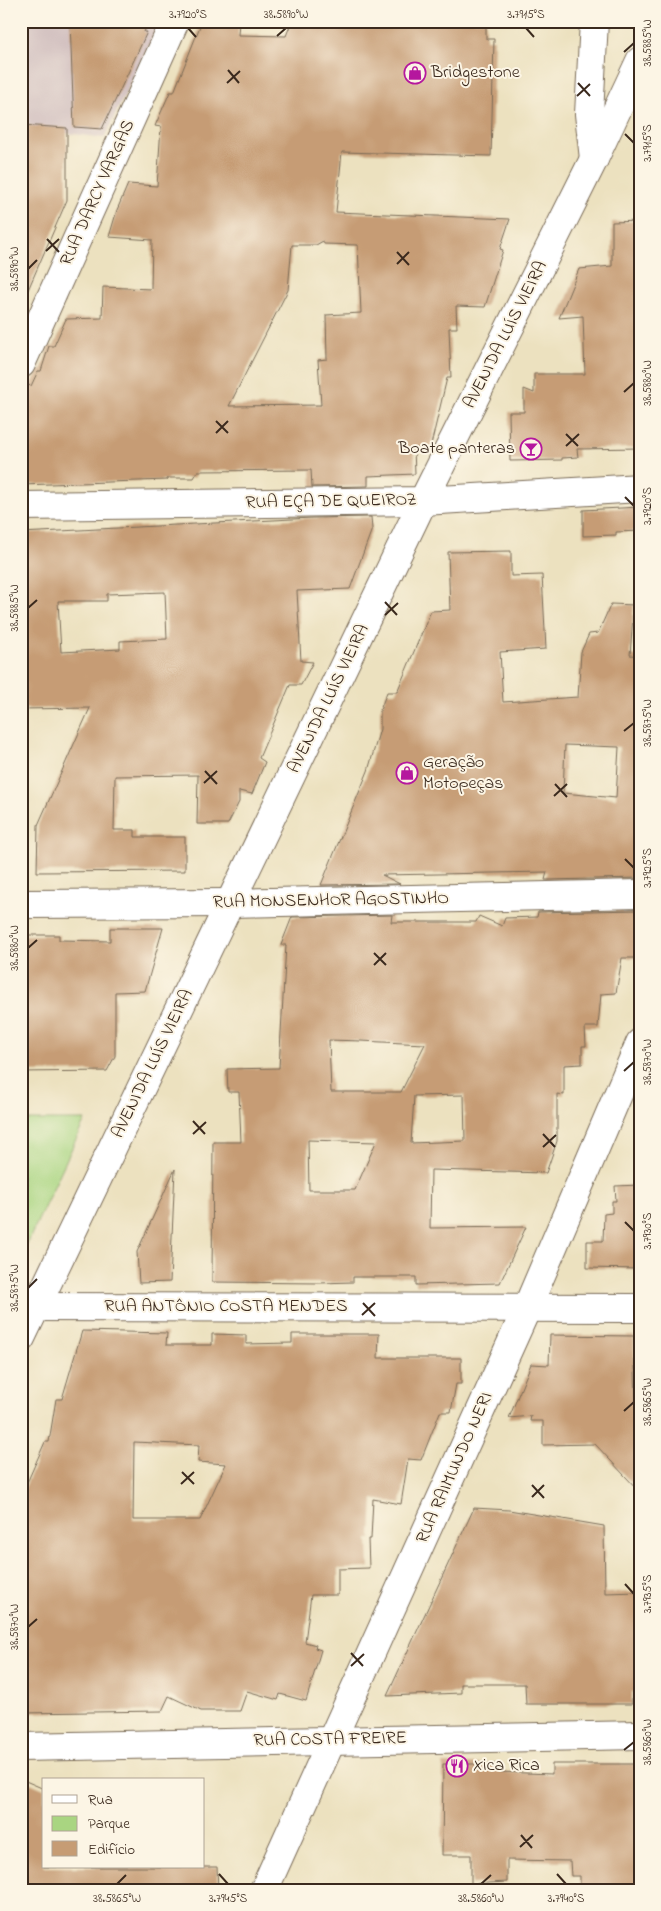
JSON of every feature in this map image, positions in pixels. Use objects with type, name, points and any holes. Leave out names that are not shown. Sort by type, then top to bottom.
[{"type":"street","name":"RUA DARCY VARGAS","points":[[21,364],[175,21]]},
{"type":"street","points":[[594,21],[589,114],[594,159]]},
{"type":"street","name":"AVENIDA LUÍS VIEIRA","points":[[21,1338],[28,1307],[231,903],[423,501],[594,159],[640,61]]},
{"type":"street","name":"RUA EÇA DE QUEIROZ","points":[[21,506],[423,501],[640,488]]},
{"type":"street","name":"RUA MONSENHOR AGOSTINHO","points":[[21,904],[231,903],[640,894]]},
{"type":"street","name":"RUA RAIMUNDO NERI","points":[[264,1890],[527,1308],[640,1043]]},
{"type":"street","name":"RUA ANTÔNIO COSTA MENDES","points":[[28,1307],[640,1308]]},
{"type":"street","name":"RUA COSTA FREIRE","points":[[21,1747],[640,1735]]},
{"type":"shaded area","points":[[21,21],[161,21],[104,138],[21,127]]},
{"type":"green space","points":[[21,1120],[85,1120],[21,1257]]},
{"type":"building","points":[[70,21],[149,21],[144,32],[147,32],[102,129],[74,127]]},
{"type":"building","points":[[202,21],[239,21],[238,35],[286,36],[292,21],[486,21],[486,39],[494,39],[491,156],[342,152],[336,212],[510,219],[500,249],[503,250],[485,307],[456,306],[457,328],[449,328],[451,378],[447,378],[430,449],[414,448],[415,474],[368,476],[368,486],[312,487],[311,470],[198,471],[194,478],[21,485],[21,403],[28,385],[31,386],[38,371],[41,371],[49,346],[54,346],[66,319],[102,318],[103,287],[151,289],[152,240],[109,237],[117,210],[128,184],[157,186],[161,127],[155,126],[170,92],[174,92]],"holes":[[[323,241],[324,244],[358,245],[361,313],[326,315],[327,359],[318,360],[321,405],[229,406],[288,290],[292,245],[316,245]]]},
{"type":"building","points":[[21,125],[67,128],[67,200],[21,306]]},
{"type":"building","points":[[640,221],[640,448],[577,449],[578,457],[562,458],[562,460],[510,461],[509,412],[524,412],[524,389],[534,393],[534,374],[585,374],[583,316],[559,318],[579,269],[612,266],[612,222]]},
{"type":"building","points":[[640,507],[640,531],[616,532],[616,535],[583,536],[583,510]]},
{"type":"building","points":[[371,517],[372,529],[350,589],[297,591],[301,661],[313,662],[301,685],[290,685],[259,758],[265,762],[252,794],[239,791],[239,802],[228,824],[197,824],[198,775],[115,776],[114,830],[135,830],[135,837],[185,837],[185,871],[37,872],[38,825],[90,708],[21,709],[21,533],[312,518]],"holes":[[[165,592],[167,639],[120,641],[120,649],[61,652],[58,601],[107,601],[107,594]]]},
{"type":"building","points":[[511,551],[511,576],[542,575],[546,649],[500,652],[503,702],[578,697],[581,652],[589,634],[598,633],[611,604],[634,605],[630,655],[640,656],[640,878],[545,880],[547,872],[382,875],[400,884],[321,885],[368,771],[380,729],[380,710],[387,692],[397,692],[431,611],[450,610],[448,552]],"holes":[[[565,745],[619,747],[616,798],[563,793]]]},
{"type":"building","points":[[640,910],[640,958],[622,958],[616,993],[601,994],[598,1027],[585,1027],[586,1046],[582,1046],[582,1064],[564,1065],[564,1095],[557,1094],[557,1141],[546,1173],[431,1170],[430,1228],[526,1227],[500,1283],[416,1285],[416,1277],[353,1277],[353,1282],[320,1283],[212,1282],[213,1142],[241,1142],[239,1092],[228,1092],[227,1069],[279,1068],[286,945],[281,945],[292,917],[392,915],[391,922],[476,922],[479,916],[502,926],[505,918],[537,917],[538,912]],"holes":[[[329,1040],[361,1041],[425,1044],[401,1092],[331,1092]],[[464,1095],[465,1141],[411,1143],[414,1096]],[[308,1140],[376,1142],[355,1190],[309,1190]]]},
{"type":"building","points":[[110,928],[163,928],[145,991],[115,992],[115,1056],[107,1071],[21,1072],[21,935],[59,935],[59,940],[110,941]]},
{"type":"building","points":[[175,1169],[170,1282],[139,1283],[137,1252]]},
{"type":"building","points":[[640,1185],[640,1269],[587,1268],[587,1241],[603,1241],[604,1214],[612,1213],[612,1201],[616,1201],[615,1186]]},
{"type":"building","points":[[82,1331],[167,1333],[166,1345],[212,1345],[212,1334],[246,1335],[246,1344],[292,1343],[292,1334],[379,1334],[378,1358],[461,1358],[461,1384],[456,1384],[451,1412],[440,1412],[421,1460],[408,1459],[401,1504],[373,1499],[371,1539],[368,1539],[369,1568],[338,1569],[338,1595],[311,1595],[305,1642],[316,1645],[315,1648],[321,1650],[306,1701],[280,1694],[278,1700],[247,1691],[240,1711],[201,1711],[169,1696],[162,1711],[21,1713],[22,1494],[45,1442],[49,1442],[56,1399],[62,1399]],"holes":[[[134,1442],[199,1445],[198,1462],[226,1464],[200,1520],[133,1520]]]},
{"type":"building","points":[[550,1335],[634,1336],[636,1402],[640,1402],[640,1492],[595,1444],[543,1445],[543,1421],[530,1421],[531,1416],[509,1418],[531,1364],[549,1365]]},
{"type":"building","points":[[474,1508],[509,1510],[604,1526],[605,1593],[640,1592],[640,1692],[632,1692],[632,1704],[526,1704],[525,1684],[461,1684],[461,1693],[387,1696]]},
{"type":"building","points":[[443,1764],[499,1764],[499,1772],[552,1774],[552,1764],[640,1764],[640,1890],[580,1890],[580,1876],[571,1876],[570,1861],[507,1860],[507,1882],[471,1884],[471,1855],[442,1855]]},
{"type":"building","points":[[21,1779],[42,1788],[42,1868],[217,1867],[218,1890],[21,1890]]},
{"type":"place","name":"Bridgestone","points":[[415,73]]},
{"type":"place","name":"Boate panteras","points":[[531,449]]},
{"type":"place","name":"Geração Motopeças","points":[[407,773]]},
{"type":"place","name":"Xica Rica","points":[[457,1766]]}]
